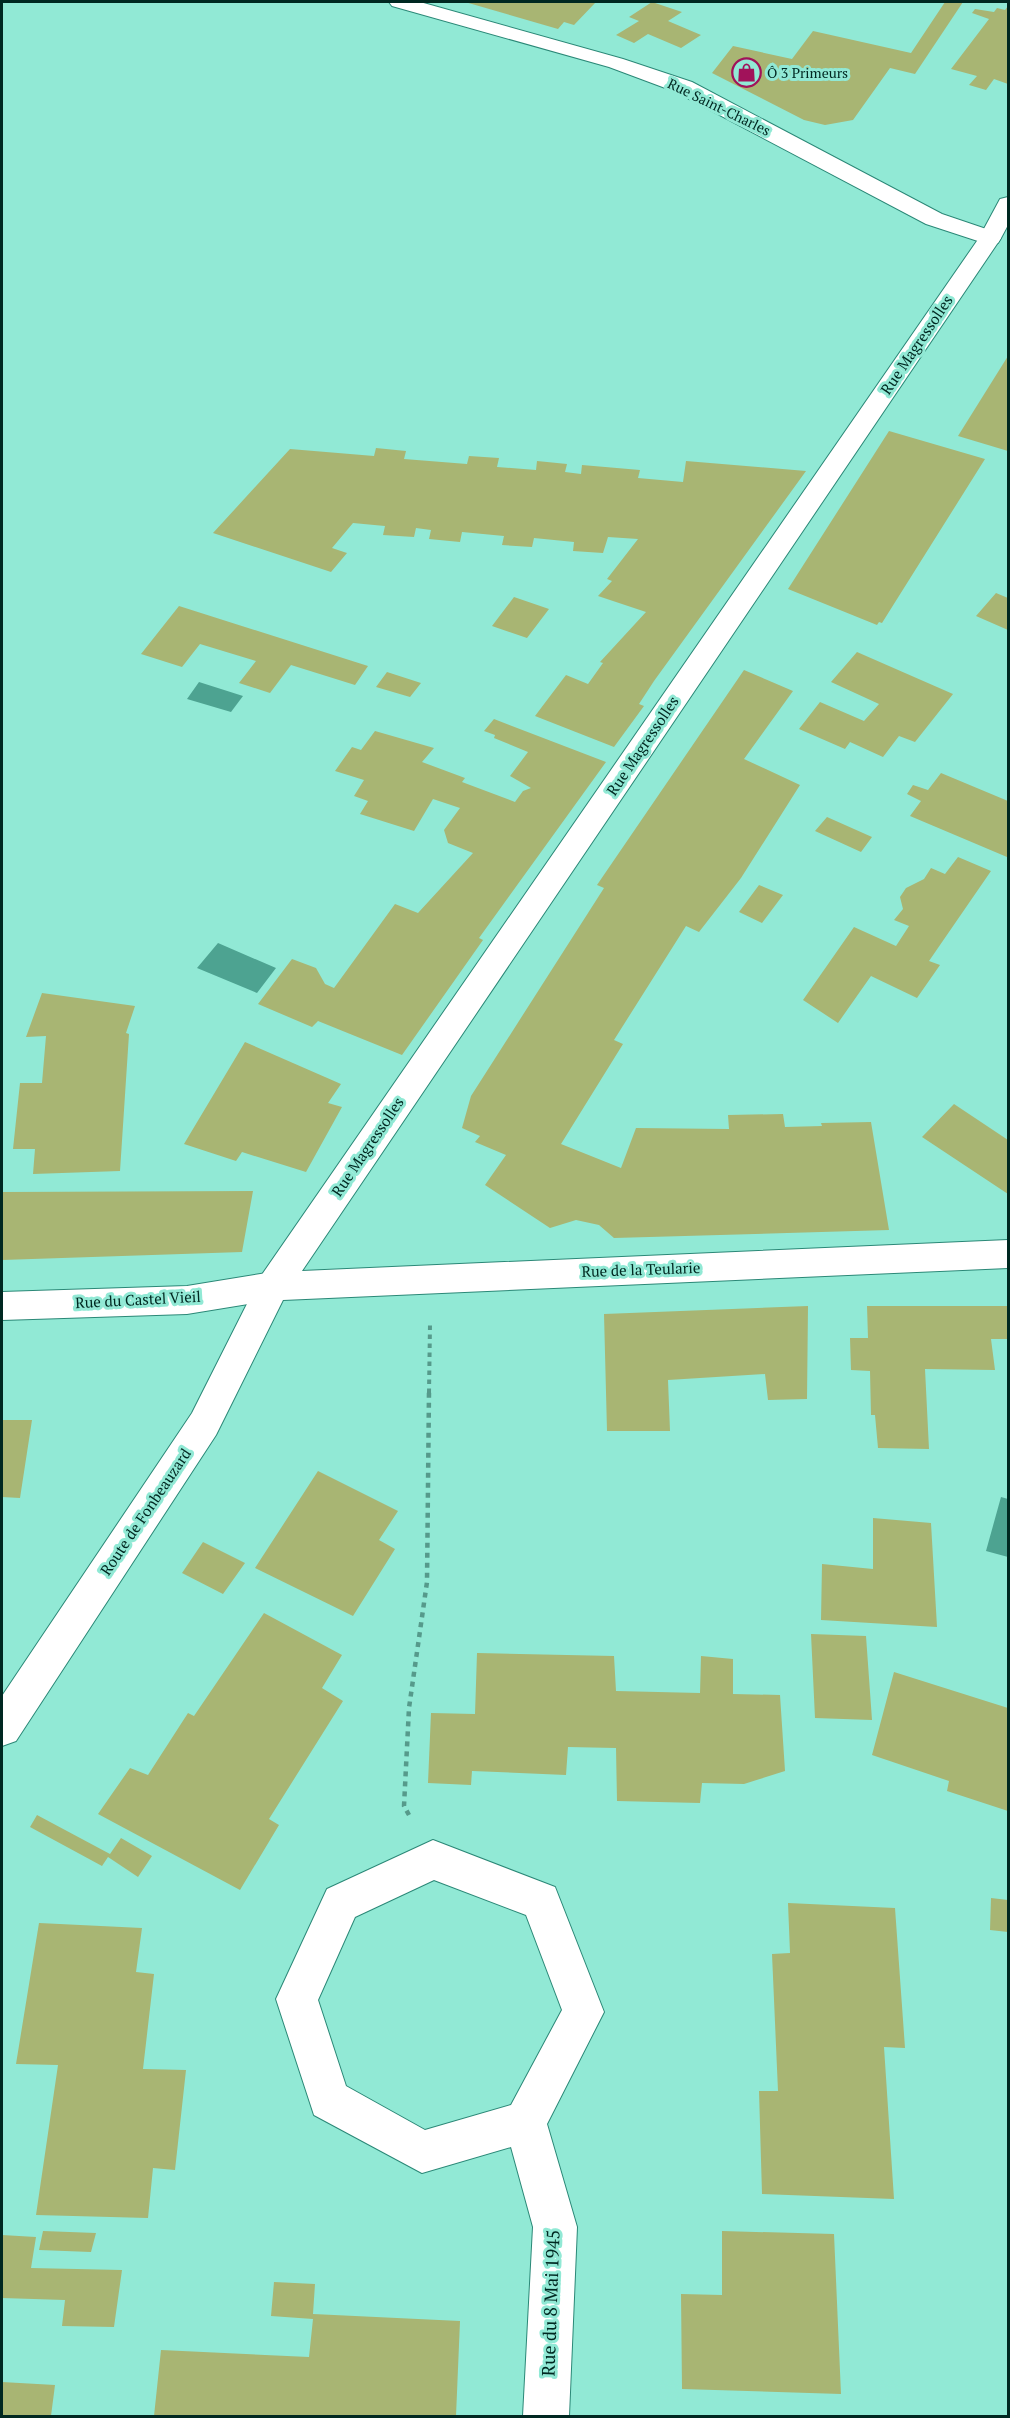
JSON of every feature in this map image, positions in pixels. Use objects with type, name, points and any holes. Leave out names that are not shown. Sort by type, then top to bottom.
[{"type":"street","name":"Rue Saint-Charles","points":[[399,2],[616,63],[684,87],[934,219],[990,238]]},
{"type":"street","name":"Rue Magressolles","points":[[273,1286],[990,238],[1008,204]]},
{"type":"street","name":"Rue de la Teularie","points":[[273,1286],[1008,1254]]},
{"type":"street","name":"Rue du Castel Vieil","points":[[2,1306],[188,1300],[273,1286]]},
{"type":"street","name":"Route de Fonbeauzard","points":[[2,1728],[204,1424],[273,1286]]},
{"type":"street","points":[[433,1860],[541,1901],[583,2012],[525,2122],[422,2152],[329,2100],[297,1999],[341,1903],[433,1860]]},
{"type":"street","name":"Rue du 8 Mai 1945","points":[[525,2122],[555,2227],[546,2416]]},
{"type":"path","points":[[430,1278],[427,1582],[409,1708],[404,1806],[433,1860]]},
{"type":"water","points":[[199,682],[243,696],[231,712],[187,699]]},
{"type":"water","points":[[218,943],[276,968],[257,993],[197,968]]},
{"type":"water","points":[[1001,1497],[1008,1499],[1008,1557],[986,1551]]},
{"type":"building","points":[[465,2],[596,2],[574,25],[564,22],[558,29]]},
{"type":"building","points":[[652,2],[682,12],[668,21],[701,35],[681,48],[648,34],[634,43],[616,35],[639,21],[629,17]]},
{"type":"building","points":[[945,2],[963,2],[915,74],[890,68],[853,120],[825,125],[804,120],[712,73],[733,46],[792,59],[813,31],[911,53]]},
{"type":"building","points":[[1008,6],[1008,84],[994,79],[986,90],[969,85],[977,76],[951,69],[989,19],[972,13],[975,9],[994,12],[997,8],[1005,10]]},
{"type":"building","points":[[1008,356],[1008,451],[958,436]]},
{"type":"building","points":[[889,431],[985,459],[882,623],[879,622],[877,625],[788,589]]},
{"type":"building","points":[[376,448],[406,451],[404,459],[467,464],[469,456],[499,458],[497,467],[536,470],[537,461],[567,464],[565,472],[581,474],[582,465],[640,470],[638,478],[683,482],[686,461],[806,471],[654,681],[639,704],[644,706],[614,747],[535,716],[566,675],[588,684],[603,663],[600,662],[646,612],[598,596],[612,581],[607,579],[638,539],[608,537],[603,553],[573,551],[574,542],[534,538],[532,547],[502,545],[504,536],[462,532],[460,542],[429,539],[431,530],[416,528],[414,537],[383,535],[385,526],[353,523],[332,548],[347,553],[331,572],[213,533],[290,449],[374,456]]},
{"type":"building","points":[[996,593],[1008,598],[1008,630],[976,616]]},
{"type":"building","points":[[514,597],[549,609],[527,638],[492,626]]},
{"type":"building","points":[[179,606],[368,666],[355,685],[291,665],[270,693],[239,683],[256,661],[200,644],[182,667],[141,654]]},
{"type":"building","points":[[857,652],[953,694],[915,742],[899,736],[883,757],[850,742],[845,749],[799,729],[820,702],[864,721],[879,704],[831,682]]},
{"type":"building","points":[[744,670],[793,691],[744,759],[800,785],[741,878],[699,932],[686,926],[614,1040],[623,1044],[561,1144],[621,1168],[636,1128],[729,1129],[728,1115],[783,1114],[785,1127],[822,1126],[821,1123],[871,1122],[889,1230],[614,1238],[599,1225],[576,1220],[550,1228],[485,1185],[506,1155],[475,1142],[480,1136],[462,1128],[471,1096],[604,888],[597,885]]},
{"type":"building","points":[[387,672],[421,683],[410,697],[376,687]]},
{"type":"building","points":[[494,719],[606,762],[479,938],[483,940],[402,1055],[318,1021],[312,1027],[258,1004],[292,959],[316,968],[325,984],[334,988],[395,904],[418,913],[473,853],[448,843],[444,830],[460,808],[433,799],[414,831],[360,814],[368,801],[354,796],[364,780],[335,771],[352,747],[361,750],[375,731],[434,748],[422,762],[465,778],[462,782],[515,802],[523,791],[531,788],[510,776],[528,752],[494,738],[495,735],[484,731]]},
{"type":"building","points":[[941,773],[1008,801],[1007,857],[910,816],[921,801],[907,794],[913,785],[928,790]]},
{"type":"building","points":[[827,817],[872,837],[861,852],[815,831]]},
{"type":"building","points":[[958,857],[991,871],[929,961],[940,965],[917,998],[871,976],[838,1023],[803,1000],[854,927],[896,946],[909,926],[894,920],[903,909],[900,897],[906,888],[924,879],[931,868],[945,874]]},
{"type":"building","points":[[759,885],[783,895],[762,923],[739,912]]},
{"type":"building","points":[[42,993],[135,1006],[126,1033],[129,1034],[120,1171],[33,1174],[35,1149],[13,1149],[20,1083],[42,1083],[46,1036],[26,1037]]},
{"type":"building","points":[[245,1042],[341,1084],[328,1103],[342,1107],[306,1172],[242,1152],[236,1161],[184,1144]]},
{"type":"building","points":[[954,1104],[1008,1140],[1008,1194],[922,1137]]},
{"type":"building","points":[[253,1191],[242,1252],[2,1260],[2,1192]]},
{"type":"building","points":[[808,1306],[807,1399],[768,1400],[765,1374],[668,1380],[670,1431],[607,1431],[604,1314]]},
{"type":"building","points":[[867,1306],[1008,1306],[1008,1339],[991,1339],[995,1370],[925,1369],[929,1449],[878,1448],[875,1415],[871,1415],[870,1371],[851,1370],[850,1338],[868,1338]]},
{"type":"building","points":[[2,1420],[32,1420],[20,1498],[2,1497]]},
{"type":"building","points":[[318,1471],[398,1511],[379,1540],[395,1549],[353,1616],[255,1568]]},
{"type":"building","points":[[873,1518],[931,1523],[937,1627],[821,1620],[822,1564],[873,1569]]},
{"type":"building","points":[[203,1542],[245,1563],[223,1594],[182,1573]]},
{"type":"building","points":[[264,1613],[342,1655],[322,1688],[343,1701],[269,1819],[279,1825],[240,1890],[98,1814],[130,1768],[148,1775],[188,1713],[194,1716]]},
{"type":"building","points":[[811,1634],[866,1636],[872,1720],[815,1718]]},
{"type":"building","points":[[477,1653],[614,1656],[616,1691],[700,1693],[701,1656],[733,1659],[733,1694],[780,1695],[785,1771],[744,1784],[702,1783],[700,1803],[617,1801],[616,1748],[568,1747],[566,1775],[472,1771],[471,1785],[428,1783],[431,1713],[475,1714]]},
{"type":"building","points":[[894,1672],[1008,1708],[1008,1811],[947,1791],[949,1781],[872,1755]]},
{"type":"building","points":[[37,1815],[110,1854],[121,1838],[152,1856],[138,1877],[108,1857],[102,1866],[30,1827]]},
{"type":"building","points":[[991,1898],[1008,1900],[1008,1932],[990,1930]]},
{"type":"building","points":[[788,1903],[895,1908],[905,2048],[884,2047],[894,2199],[762,2194],[759,2091],[778,2091],[772,1954],[790,1953]]},
{"type":"building","points":[[39,1923],[142,1928],[136,1972],[154,1974],[143,2069],[186,2070],[175,2170],[153,2168],[148,2218],[36,2215],[58,2065],[16,2064]]},
{"type":"building","points":[[43,2231],[96,2233],[91,2252],[39,2250]]},
{"type":"building","points":[[722,2231],[834,2234],[841,2394],[682,2389],[681,2294],[722,2295]]},
{"type":"building","points":[[2,2235],[36,2237],[31,2268],[122,2270],[114,2327],[62,2326],[65,2300],[2,2298]]},
{"type":"building","points":[[274,2282],[315,2284],[313,2314],[460,2321],[456,2416],[154,2416],[161,2350],[309,2357],[313,2319],[271,2316]]},
{"type":"building","points":[[2,2382],[55,2385],[51,2416],[2,2416]]},
{"type":"place","name":"Ô 3 Primeurs","points":[[746,73]]}]
